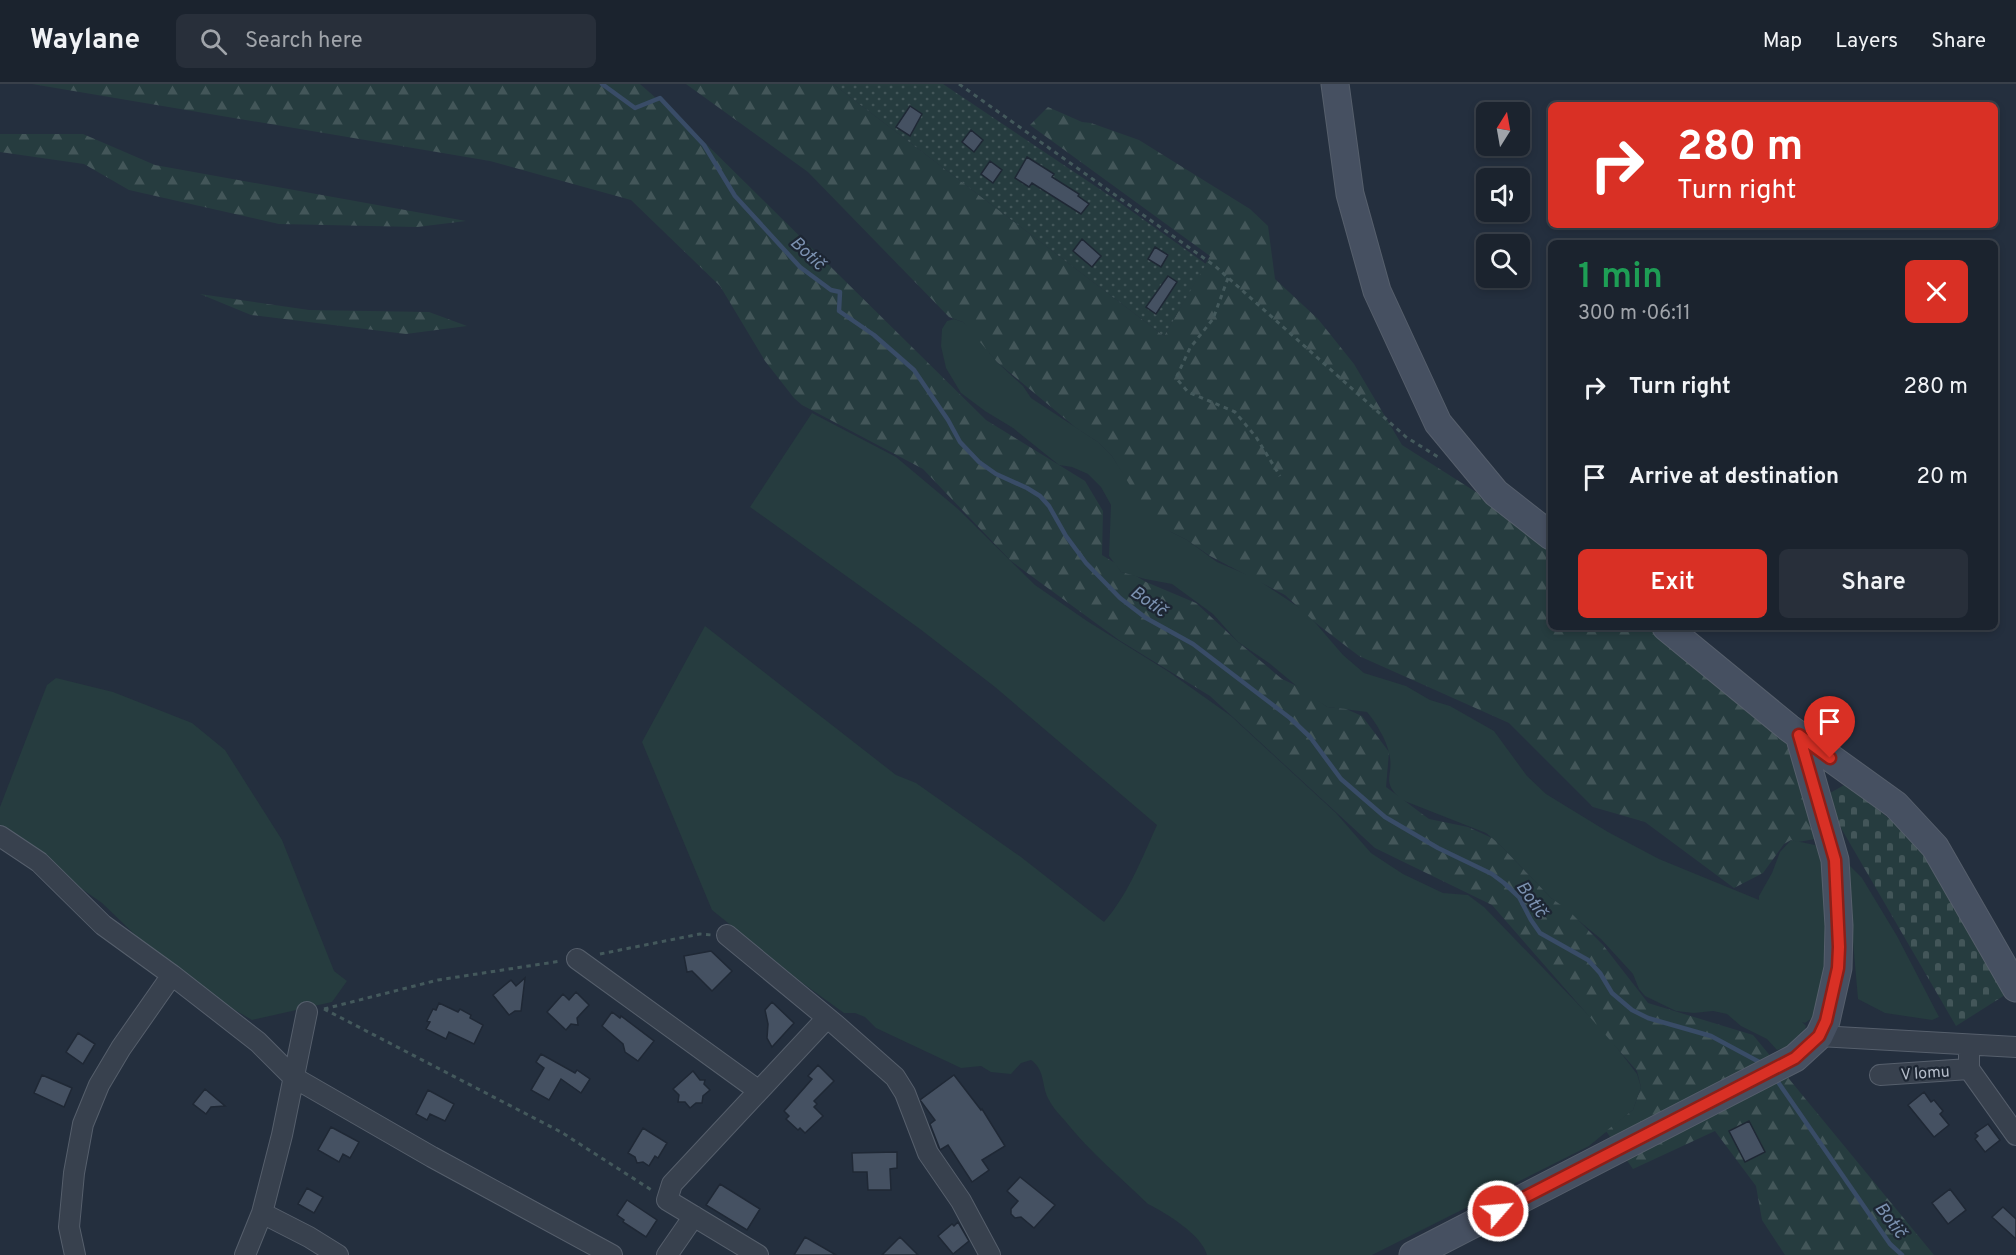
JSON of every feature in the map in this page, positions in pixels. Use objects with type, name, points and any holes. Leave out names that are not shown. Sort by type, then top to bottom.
[{"type":"street","points":[[1335,84],[1350,194],[1377,291],[1438,423],[1496,493],[1548,534]]},
{"type":"street","points":[[1670,630],[1799,735],[1896,805],[1935,847],[2016,988]]},
{"type":"street","points":[[1413,1255],[1795,1058],[1819,1036],[1831,1006],[1838,968],[1839,926],[1835,860],[1799,735]]},
{"type":"street","points":[[0,836],[39,862],[103,925],[258,1042],[292,1077],[432,1157],[612,1255]]},
{"type":"street","points":[[727,935],[895,1077],[905,1093],[928,1154],[961,1201],[990,1255]]},
{"type":"street","points":[[577,958],[759,1091]]},
{"type":"street","points":[[75,1255],[69,1227],[74,1173],[83,1124],[99,1085],[121,1048],[172,975]]},
{"type":"street","points":[[245,1255],[262,1213],[282,1135],[292,1077],[316,1011]]},
{"type":"street","points":[[758,1255],[667,1200],[672,1184],[827,1018]]},
{"type":"street","points":[[1819,1036],[2016,1047]]},
{"type":"street","name":"V lomu","points":[[1969,1045],[1969,1069],[2016,1135]]},
{"type":"street","name":"V lomu","points":[[1880,1075],[1969,1069]]},
{"type":"street","points":[[262,1213],[338,1255]]},
{"type":"street","points":[[667,1255],[694,1216]]},
{"type":"path","points":[[959,84],[1215,266],[1406,437],[1446,462]]},
{"type":"path","points":[[1228,278],[1213,318],[1190,348],[1176,378],[1188,392],[1235,412],[1256,436],[1280,476]]},
{"type":"path","points":[[316,1011],[438,980],[577,958],[700,934],[727,935]]},
{"type":"path","points":[[316,1011],[561,1132],[667,1200]]},
{"type":"green space","points":[[32,84],[640,84],[690,128],[986,420],[1085,481],[1103,511],[1102,555],[1115,563],[1121,572],[1136,576],[1196,603],[1282,679],[1297,686],[1327,707],[1346,709],[1362,716],[1389,752],[1386,787],[1429,819],[1468,827],[1492,838],[1551,898],[1568,910],[1603,945],[1648,1003],[1753,1035],[1934,1255],[1785,1255],[1762,1220],[1756,1186],[1715,1131],[1633,1169],[1606,1131],[1633,1110],[1641,1087],[1637,1071],[1492,905],[1375,848],[1210,696],[1119,640],[1011,561],[923,469],[802,405],[765,361],[720,286],[631,200],[490,161]]},
{"type":"green space","points":[[686,84],[833,84],[1164,336],[1210,256],[1030,125],[1048,107],[1082,122],[1139,140],[1250,209],[1268,226],[1275,279],[1318,319],[1354,364],[1402,445],[1498,506],[1548,546],[1548,630],[1656,630],[1708,671],[1790,745],[1815,839],[1798,842],[1791,840],[1784,844],[1763,873],[1734,888],[1645,822],[1593,807],[1509,723],[1359,656],[1317,624],[1285,595],[1210,556],[1171,532],[1145,510],[1112,456],[1098,442],[1075,427],[997,362],[963,322],[949,317],[808,172]]},
{"type":"green space","points":[[833,84],[943,84],[1116,200],[1206,264],[1164,336]]},
{"type":"green space","points":[[0,134],[83,134],[155,165],[466,221],[417,227],[279,224],[129,190],[84,164],[0,152]]},
{"type":"green space","points":[[200,294],[309,310],[429,312],[467,326],[406,334],[251,315]]},
{"type":"green space","points":[[954,319],[963,322],[972,331],[997,362],[1023,386],[1031,398],[1098,442],[1112,456],[1171,532],[1187,540],[1217,562],[1255,578],[1306,612],[1343,655],[1364,673],[1406,686],[1430,700],[1450,706],[1494,731],[1527,776],[1546,794],[1608,832],[1659,859],[1759,900],[1780,852],[1791,840],[1815,845],[1822,853],[1827,966],[1816,1015],[1805,1023],[1802,1022],[1806,1026],[1805,1029],[1786,1047],[1777,1050],[1767,1039],[1741,1026],[1727,1014],[1713,1011],[1694,1013],[1676,1011],[1645,996],[1639,989],[1633,974],[1601,939],[1551,898],[1486,833],[1402,800],[1395,793],[1389,783],[1388,748],[1367,712],[1327,707],[1238,642],[1213,614],[1172,584],[1121,572],[1109,556],[1111,505],[1101,487],[1088,474],[1072,467],[1059,465],[1013,428],[961,393],[946,368],[941,346],[942,329],[947,321]]},
{"type":"green space","points":[[812,413],[896,457],[958,509],[1035,585],[1087,621],[1169,672],[1231,716],[1336,813],[1371,853],[1403,874],[1443,893],[1468,895],[1484,907],[1605,1032],[1637,1074],[1641,1087],[1633,1110],[1589,1146],[1372,1255],[1207,1255],[1204,1247],[1191,1232],[1148,1204],[1075,1133],[1051,1103],[1039,1069],[1031,1060],[1021,1063],[1011,1074],[991,1072],[981,1066],[961,1068],[876,1028],[865,1017],[855,1013],[844,1013],[801,982],[712,910],[642,742],[705,626],[896,775],[916,783],[1021,857],[1104,922],[1127,888],[1157,825],[995,687],[920,629],[750,507]]},
{"type":"green space","points":[[56,678],[113,692],[192,723],[225,750],[282,840],[334,971],[347,981],[332,1002],[252,1020],[180,978],[102,903],[0,832],[0,807],[47,685]]},
{"type":"green space","points":[[1846,784],[1917,841],[2005,995],[1956,1026],[1823,797]]},
{"type":"green space","points":[[1846,862],[1862,878],[1897,936],[1939,1017],[1932,1020],[1885,1013],[1858,999]]},
{"type":"building","points":[[910,106],[922,114],[910,136],[896,127]]},
{"type":"building","points":[[971,130],[983,140],[974,152],[962,142]]},
{"type":"building","points":[[1027,157],[1054,174],[1052,177],[1079,194],[1078,196],[1089,204],[1081,214],[1032,183],[1029,187],[1015,178]]},
{"type":"building","points":[[990,161],[1002,170],[993,183],[981,174]]},
{"type":"building","points":[[1082,239],[1101,256],[1092,267],[1073,251]]},
{"type":"building","points":[[1155,247],[1168,255],[1161,267],[1148,259]]},
{"type":"building","points":[[1168,276],[1177,282],[1156,314],[1146,307]]},
{"type":"building","points":[[711,951],[732,971],[712,991],[692,971],[687,972],[684,956]]},
{"type":"building","points":[[525,978],[521,1011],[515,1011],[509,1015],[493,995],[511,980],[516,986]]},
{"type":"building","points":[[576,992],[589,1005],[577,1018],[578,1025],[571,1024],[566,1030],[547,1012],[563,994],[569,1000]]},
{"type":"building","points":[[772,1002],[794,1023],[772,1047],[767,1038],[768,1024],[765,1010]]},
{"type":"building","points":[[439,1003],[458,1012],[460,1009],[483,1025],[474,1044],[449,1032],[446,1039],[426,1029],[433,1009],[436,1010]]},
{"type":"building","points":[[612,1012],[620,1018],[621,1016],[654,1041],[638,1061],[625,1052],[623,1044],[602,1026]]},
{"type":"building","points":[[78,1033],[95,1044],[83,1064],[66,1052]]},
{"type":"building","points":[[541,1054],[575,1073],[577,1070],[590,1079],[581,1093],[561,1079],[549,1100],[531,1090],[544,1068],[536,1062]]},
{"type":"building","points":[[818,1065],[834,1081],[814,1101],[817,1104],[814,1107],[823,1116],[805,1133],[786,1119],[789,1116],[784,1111],[812,1079],[808,1076]]},
{"type":"building","points":[[693,1071],[700,1080],[705,1080],[704,1084],[710,1090],[703,1096],[702,1103],[696,1103],[690,1108],[685,1102],[678,1102],[679,1095],[673,1089]]},
{"type":"building","points":[[42,1075],[72,1088],[64,1107],[34,1093]]},
{"type":"building","points":[[954,1075],[982,1109],[1005,1146],[982,1160],[989,1170],[972,1182],[948,1145],[940,1150],[930,1124],[935,1120],[920,1100]]},
{"type":"building","points":[[205,1089],[225,1106],[211,1107],[206,1114],[193,1104]]},
{"type":"building","points":[[428,1090],[454,1104],[445,1121],[430,1114],[427,1120],[416,1114]]},
{"type":"building","points":[[1924,1092],[1931,1102],[1934,1100],[1943,1111],[1940,1114],[1949,1125],[1934,1137],[1908,1105]]},
{"type":"building","points":[[1749,1121],[1765,1152],[1745,1162],[1729,1131]]},
{"type":"building","points":[[1988,1124],[2000,1140],[1985,1152],[1975,1139],[1978,1136],[1975,1133]]},
{"type":"building","points":[[331,1127],[359,1142],[350,1158],[343,1154],[339,1162],[318,1150]]},
{"type":"building","points":[[643,1128],[667,1143],[658,1158],[655,1156],[649,1166],[643,1162],[637,1163],[635,1157],[628,1153]]},
{"type":"building","points":[[897,1152],[897,1168],[890,1169],[891,1190],[868,1190],[867,1172],[853,1172],[852,1153]]},
{"type":"building","points":[[1020,1177],[1055,1205],[1034,1228],[1021,1217],[1015,1218],[1011,1214],[1011,1209],[1018,1201],[1007,1191]]},
{"type":"building","points":[[720,1184],[760,1209],[747,1230],[706,1205]]},
{"type":"building","points":[[307,1188],[323,1197],[314,1213],[298,1204]]},
{"type":"building","points":[[1950,1189],[1966,1210],[1948,1224],[1932,1203]]},
{"type":"building","points":[[627,1200],[657,1220],[646,1237],[623,1222],[624,1220],[617,1215]]},
{"type":"building","points":[[2003,1207],[2016,1219],[2016,1239],[1992,1217]]},
{"type":"building","points":[[958,1222],[969,1241],[953,1254],[938,1236],[952,1224],[954,1226]]},
{"type":"building","points":[[805,1237],[836,1255],[794,1255]]},
{"type":"building","points":[[900,1237],[918,1255],[882,1255]]},
{"type":"waterway","name":"Botič","points":[[602,84],[635,108],[660,98],[704,145],[735,196],[800,267],[831,290],[840,292],[839,311],[874,335],[914,370],[960,442],[979,462],[996,474],[1040,496],[1086,563],[1120,598],[1146,618],[1193,644],[1290,718],[1310,737],[1341,779],[1385,817],[1438,848],[1492,874],[1504,883],[1519,897],[1540,933],[1588,960],[1600,973],[1612,993],[1632,1010],[1648,1018],[1711,1036],[1763,1064]]},
{"type":"waterway","name":"Botič","points":[[1778,1082],[1890,1244],[1902,1255]]},
{"type":"route","points":[[1498,1211],[1795,1058],[1819,1036],[1831,1006],[1838,968],[1839,926],[1835,860],[1799,735],[1830,758]]}]
